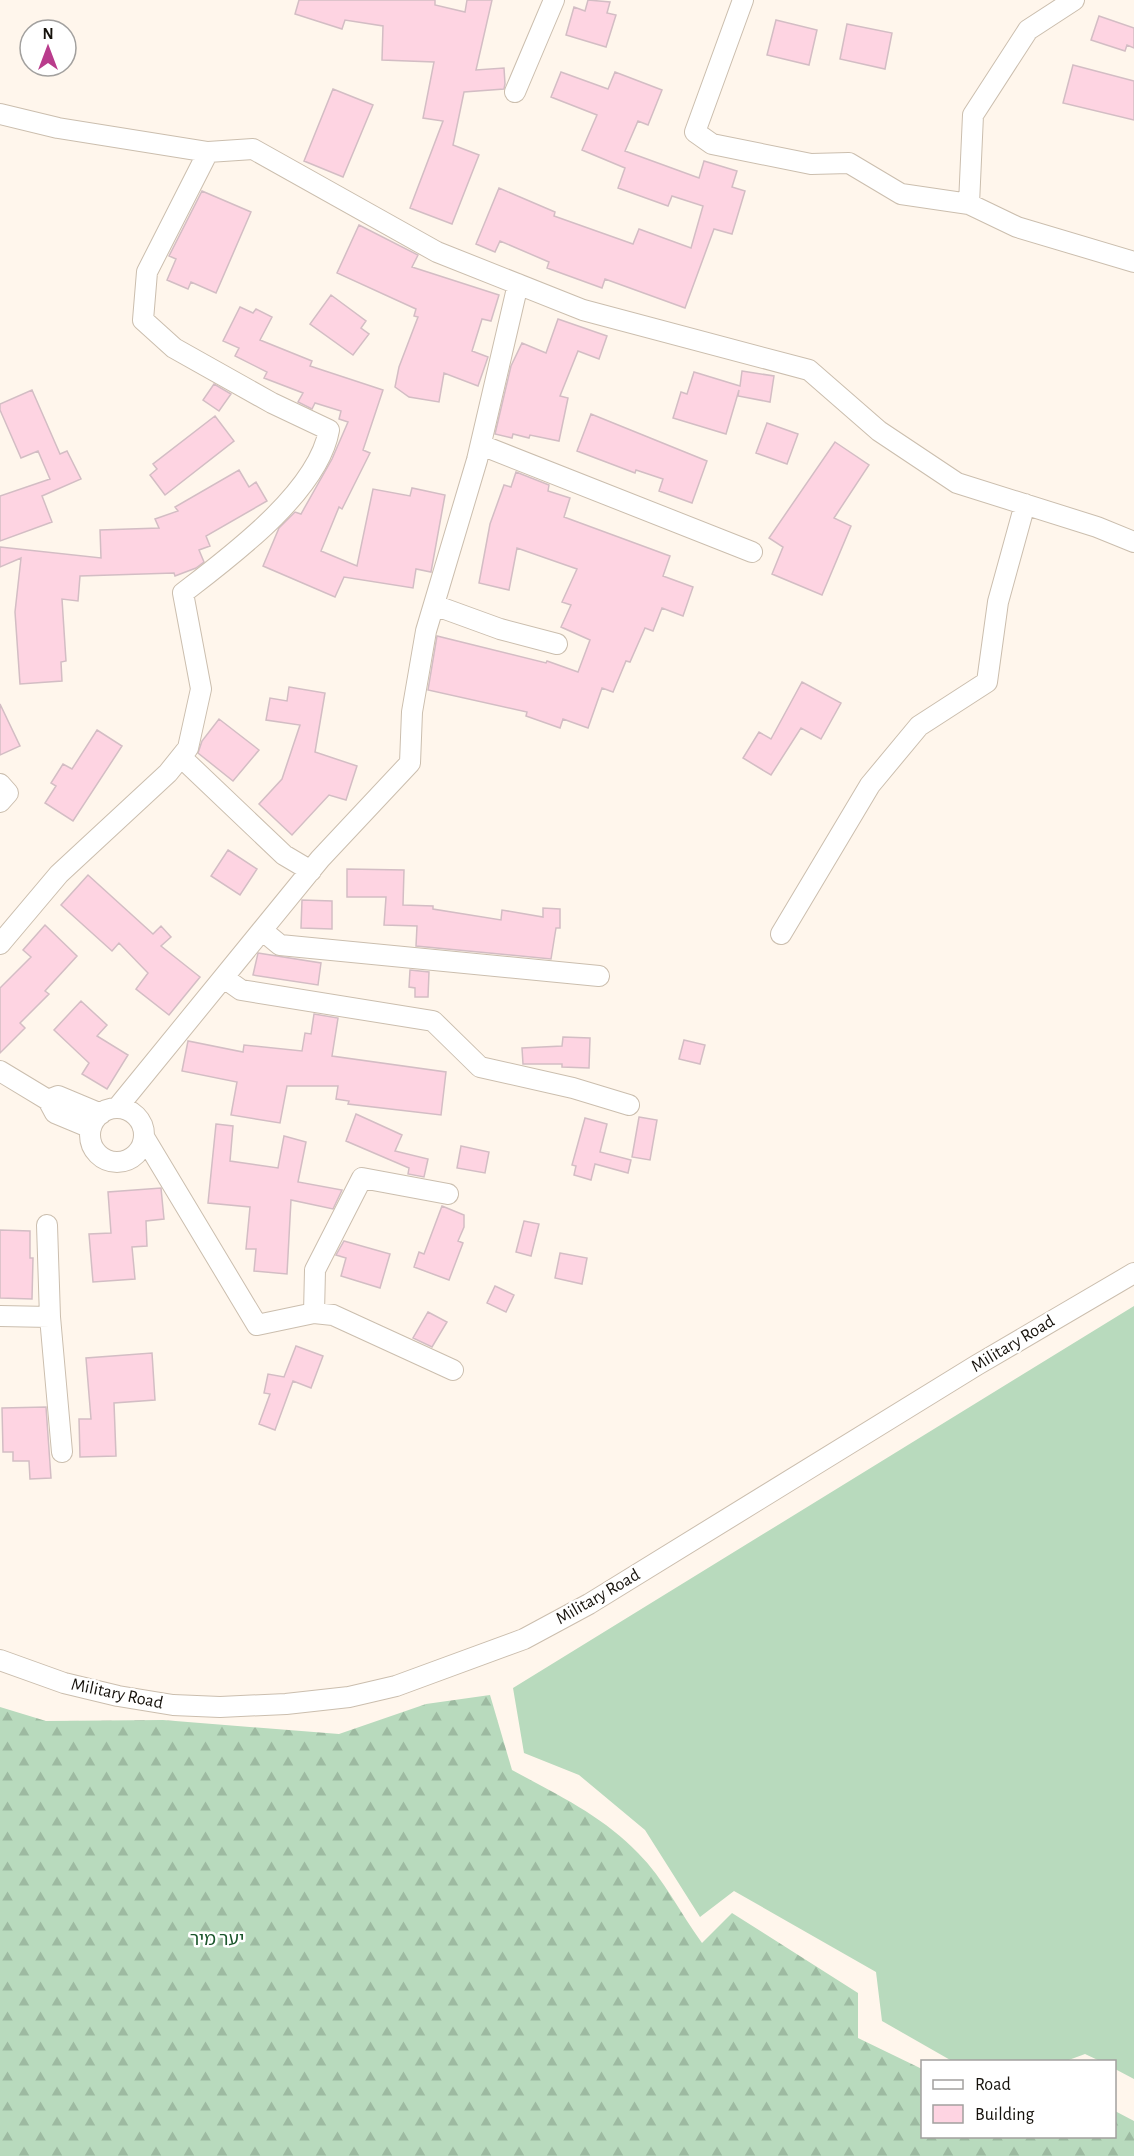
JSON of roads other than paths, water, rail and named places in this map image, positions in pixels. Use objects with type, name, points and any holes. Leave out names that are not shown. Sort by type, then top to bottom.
[{"type":"street","points":[[515,92],[554,0]]},
{"type":"street","points":[[743,0],[695,132],[712,144],[811,164],[849,163],[901,194],[969,204],[1017,227],[1134,262]]},
{"type":"street","points":[[969,204],[973,115],[1028,30],[1074,0]]},
{"type":"street","points":[[0,114],[58,128],[208,152],[253,149],[437,252],[584,310],[809,370],[879,431],[957,483],[1098,527],[1134,543]]},
{"type":"street","points":[[0,944],[59,874],[168,773],[188,748],[201,689],[183,593],[236,552],[296,494],[326,448],[329,430],[272,403],[174,348],[143,320],[147,272],[208,152]]},
{"type":"street","points":[[156,1058],[142,1099],[142,1146],[129,1159],[111,1162],[96,1152],[90,1136],[103,1117],[263,932],[311,871],[410,763],[412,712],[426,631],[481,445],[518,284]]},
{"type":"street","points":[[481,445],[752,552]]},
{"type":"street","points":[[780,934],[870,785],[919,726],[987,682],[998,602],[1025,504]]},
{"type":"street","points":[[434,605],[500,629],[557,644]]},
{"type":"street","points":[[181,757],[284,855],[311,871]]},
{"type":"street","points":[[0,784],[8,793],[0,802]]},
{"type":"street","points":[[263,932],[280,945],[598,976]]},
{"type":"street","points":[[224,978],[241,990],[433,1021],[480,1067],[573,1089],[628,1105]]},
{"type":"street","points":[[0,1071],[48,1100],[55,1113],[103,1117],[133,1113],[258,1325],[314,1313],[333,1315],[453,1370]]},
{"type":"street","points":[[314,1313],[315,1270],[362,1178],[448,1194]]},
{"type":"street","points":[[47,1225],[50,1317],[62,1452]]},
{"type":"street","name":"Military Road","points":[[0,1660],[64,1683],[173,1706],[220,1707],[286,1704],[349,1697],[396,1686],[524,1639],[589,1604],[976,1365],[1134,1273]]},
{"type":"street","points":[[0,1316],[50,1317]]},
{"type":"park label","name":"יער מיר","points":[[217,1940]]}]
